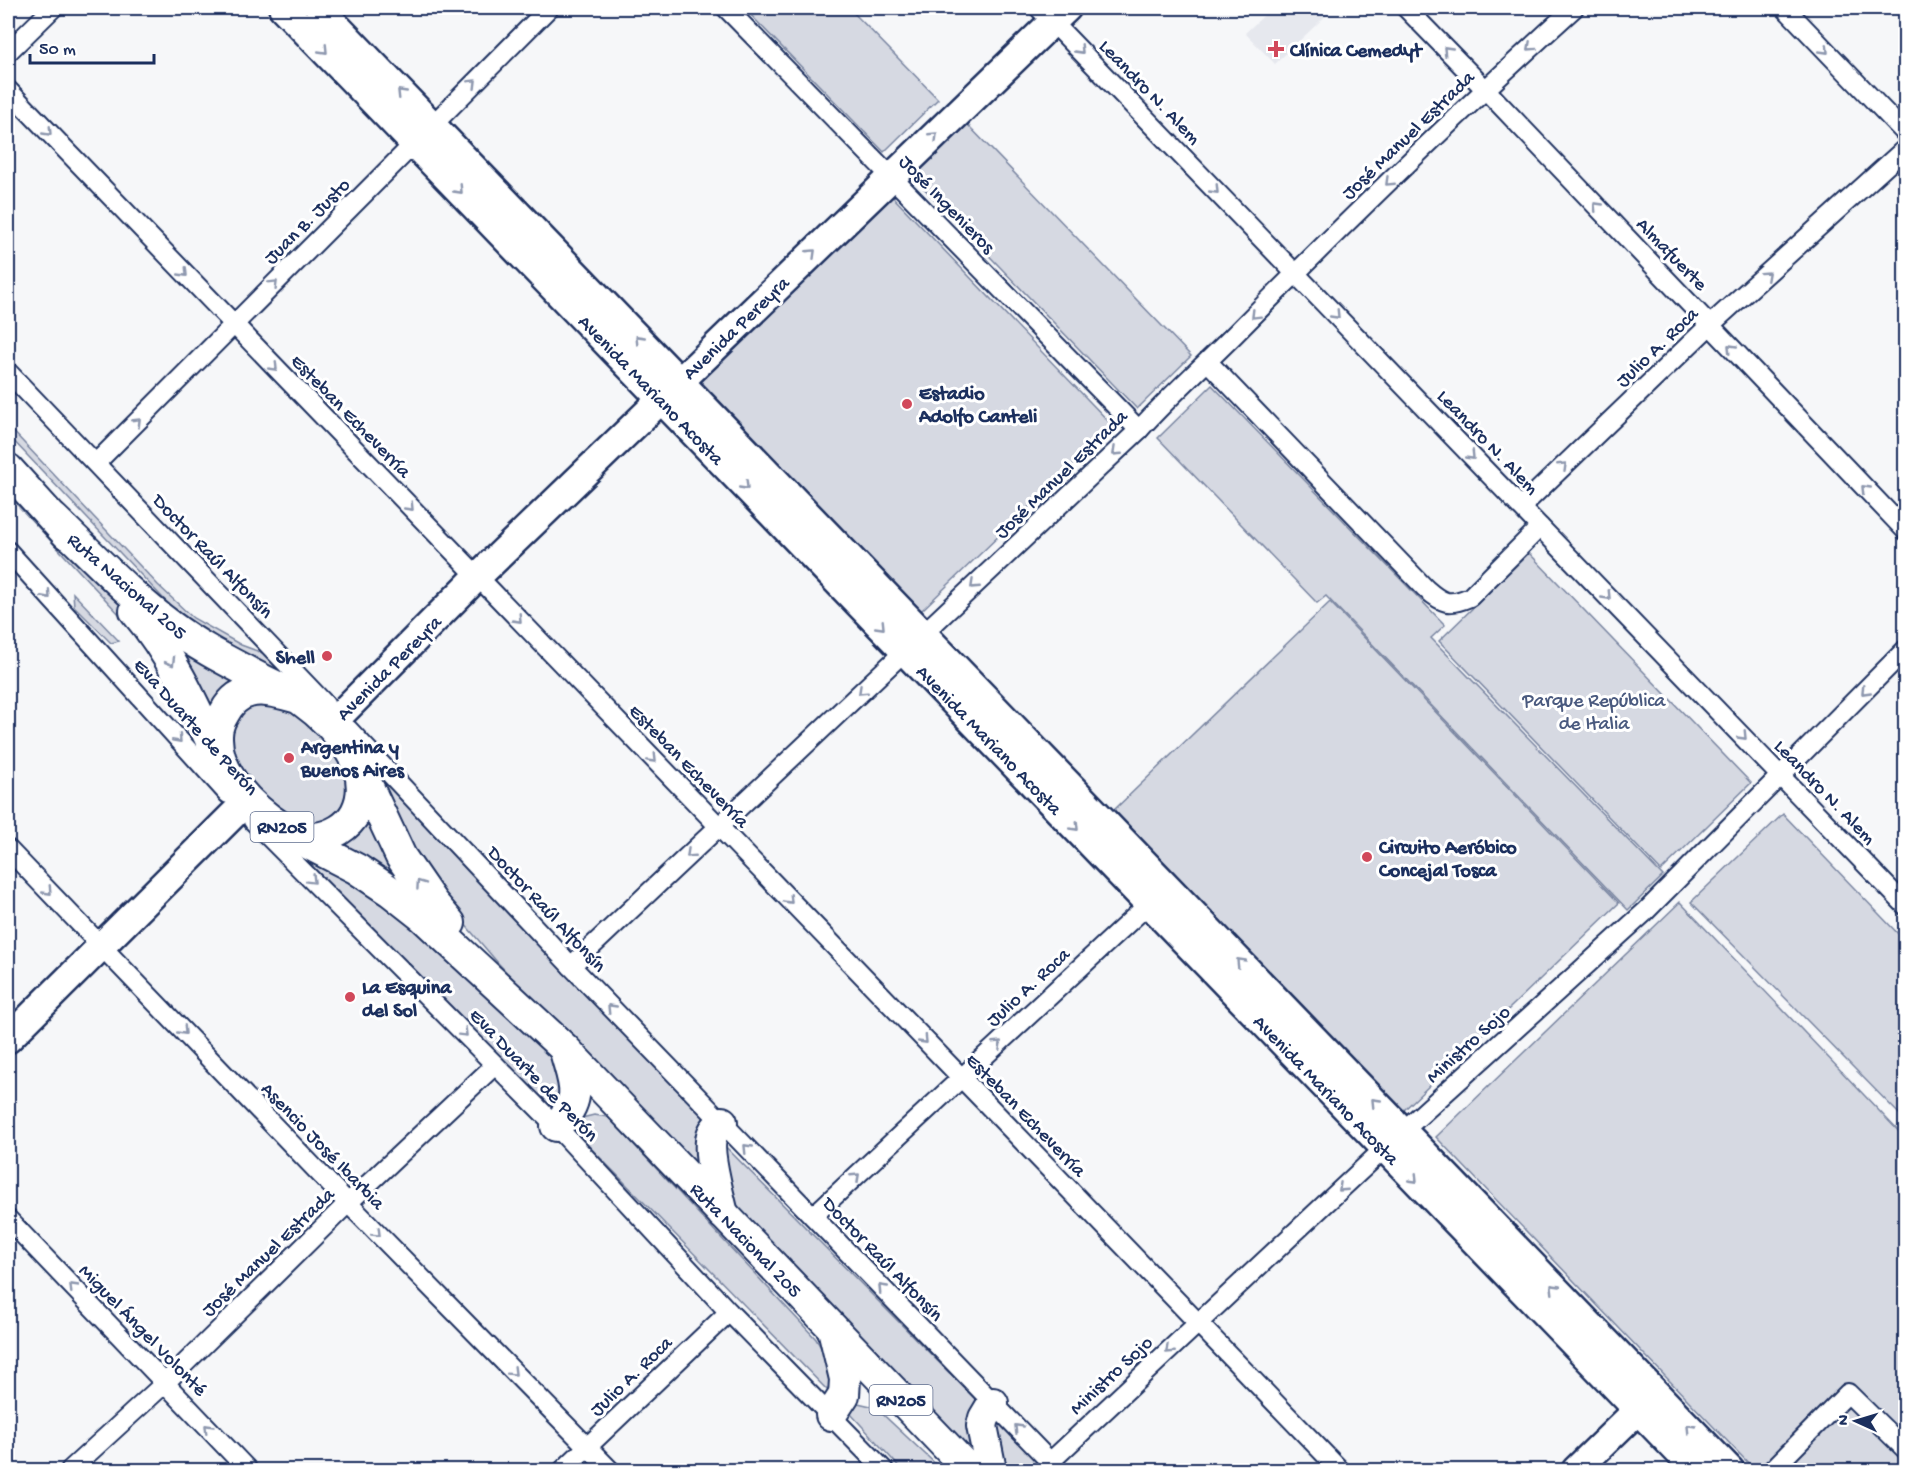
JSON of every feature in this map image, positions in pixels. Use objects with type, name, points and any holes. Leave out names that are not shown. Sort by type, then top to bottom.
[{"type":"main road","name":"Avenida Mariano Acosta","points":[[283,8],[423,134],[1646,1401],[1730,1470]]},
{"type":"main road","name":"Avenida Mariano Acosta","points":[[319,8],[423,134]]},
{"type":"main road","name":"Avenida Pereyra","points":[[334,721],[477,577],[891,176],[1053,12]]},
{"type":"main road","name":"Ruta Nacional 205","points":[[8,469],[152,633],[189,695],[224,770],[244,803],[299,839],[357,869],[423,917],[564,1048],[969,1470]]},
{"type":"main road","name":"Ruta Nacional 205","points":[[54,519],[170,625],[202,648],[298,698],[334,721],[401,857],[432,902],[524,1010]]},
{"type":"main road","name":"Ruta Nacional 205","points":[[224,770],[217,738],[218,723],[232,701],[253,690],[270,689],[298,698]]},
{"type":"main road","name":"Ruta Nacional 205","points":[[299,839],[318,838],[336,832],[346,825],[361,800],[360,770]]},
{"type":"main road","points":[[8,1039],[244,803]]},
{"type":"main road","points":[[556,1126],[569,1113],[575,1091],[564,1048]]},
{"type":"main road","points":[[722,1122],[712,1134],[711,1145],[714,1173],[723,1214]]},
{"type":"main road","points":[[831,1415],[844,1395],[845,1379],[833,1329]]},
{"type":"main road","name":"Avenida Mariano Acosta","points":[[1646,1401],[1696,1470]]},
{"type":"main road","points":[[1576,1470],[1646,1401]]},
{"type":"main road","points":[[991,1470],[982,1426],[993,1403]]},
{"type":"street","points":[[8,52],[53,8]]},
{"type":"street","name":"Juan B. Justo","points":[[96,464],[549,8]]},
{"type":"street","name":"José Ingenieros","points":[[726,8],[1139,430]]},
{"type":"street","name":"Almafuerte","points":[[1406,8],[1485,88],[1905,531]]},
{"type":"street","name":"José Manuel Estrada","points":[[571,966],[1139,430],[1165,400],[1208,362],[1485,88],[1574,8]]},
{"type":"street","points":[[1785,8],[1905,134]]},
{"type":"street","name":"Leandro N. Alem","points":[[1053,12],[1296,273],[1905,906]]},
{"type":"street","name":"Esteban Echeverría","points":[[8,90],[1340,1470]]},
{"type":"street","name":"Julio A. Roca","points":[[1521,507],[1710,325],[1905,148]]},
{"type":"street","points":[[1208,362],[1440,601],[1455,603],[1470,597],[1540,527]]},
{"type":"street","name":"Doctor Raúl Alfonsín","points":[[8,372],[334,721],[1054,1466]]},
{"type":"street","name":"Eva Duarte de Perón","points":[[8,551],[244,803],[556,1126],[729,1312],[884,1470]]},
{"type":"street","name":"Ministro Sojo","points":[[1054,1466],[1198,1323],[1394,1140],[1645,912],[1782,776],[1905,649]]},
{"type":"street","name":"Asencio José Ibarbia","points":[[8,849],[348,1203],[610,1470]]},
{"type":"street","name":"Julio A. Roca","points":[[813,1216],[1158,895]]},
{"type":"street","name":"José Manuel Estrada","points":[[70,1470],[165,1383],[348,1203],[495,1065]]},
{"type":"street","name":"Miguel Ángel Volonté","points":[[8,1219],[248,1470]]},
{"type":"street","name":"Julio A. Roca","points":[[563,1470],[729,1312]]},
{"type":"street","points":[[1772,1470],[1848,1393],[1905,1450]]},
{"type":"shaded area","name":"Clínica Cemedyt","points":[[1272,8],[1334,8],[1275,64],[1245,33]]},
{"type":"green space","points":[[744,8],[849,8],[938,99],[884,152]]},
{"type":"green space","points":[[967,124],[1191,356],[1137,409],[913,177]]},
{"type":"green space","name":"Estadio Adolfo Canteli","points":[[892,196],[1113,426],[921,611],[700,382]]},
{"type":"green space","points":[[1212,385],[1445,625],[1431,638],[1663,876],[1628,910],[1326,596],[1317,603],[1158,438]]},
{"type":"green space","points":[[8,426],[158,585],[193,618],[241,645],[268,655],[294,683],[237,654],[179,615],[8,435]]},
{"type":"green space","points":[[8,484],[130,616],[206,745],[177,713],[171,690],[151,654],[120,615],[8,495]]},
{"type":"green space","name":"Parque República de Italia","points":[[1529,553],[1751,783],[1661,871],[1439,641]]},
{"type":"green space","points":[[73,593],[119,641],[111,643],[74,606]]},
{"type":"green space","name":"Circuito Aeróbico Concejal Tosca","points":[[1330,602],[1619,903],[1403,1111],[1114,810]]},
{"type":"green space","points":[[152,617],[256,683],[212,720]]},
{"type":"green space","points":[[250,700],[294,705],[349,761],[345,814],[305,831],[231,766],[228,721]]},
{"type":"green space","points":[[362,754],[712,1121],[708,1184],[498,963],[451,908],[418,863]]},
{"type":"green space","points":[[365,804],[436,915],[328,842]]},
{"type":"green space","points":[[1783,814],[1905,941],[1905,1120],[1691,902]]},
{"type":"green space","points":[[271,830],[359,877],[549,1051],[563,1084],[560,1116]]},
{"type":"green space","points":[[1680,902],[1905,1138],[1905,1470],[1755,1470],[1436,1137]]},
{"type":"green space","points":[[594,1115],[608,1117],[816,1339],[831,1364],[833,1396],[580,1137],[578,1126],[582,1118]]},
{"type":"green space","points":[[719,1140],[979,1403],[982,1470],[732,1214]]},
{"type":"green space","points":[[858,1403],[875,1407],[942,1470],[902,1470],[850,1413],[851,1405]]},
{"type":"green space","points":[[995,1415],[1050,1470],[995,1470]]},
{"type":"place","name":"Clínica Cemedyt","points":[[1276,49]]},
{"type":"place","name":"Estadio Adolfo Canteli","points":[[907,404]]},
{"type":"place","name":"Shell","points":[[327,656]]},
{"type":"place","name":"Argentina y Buenos Aires","points":[[289,758]]},
{"type":"place","name":"Circuito Aeróbico Concejal Tosca","points":[[1367,857]]},
{"type":"place","name":"La Esquina del Sol","points":[[350,997]]}]
